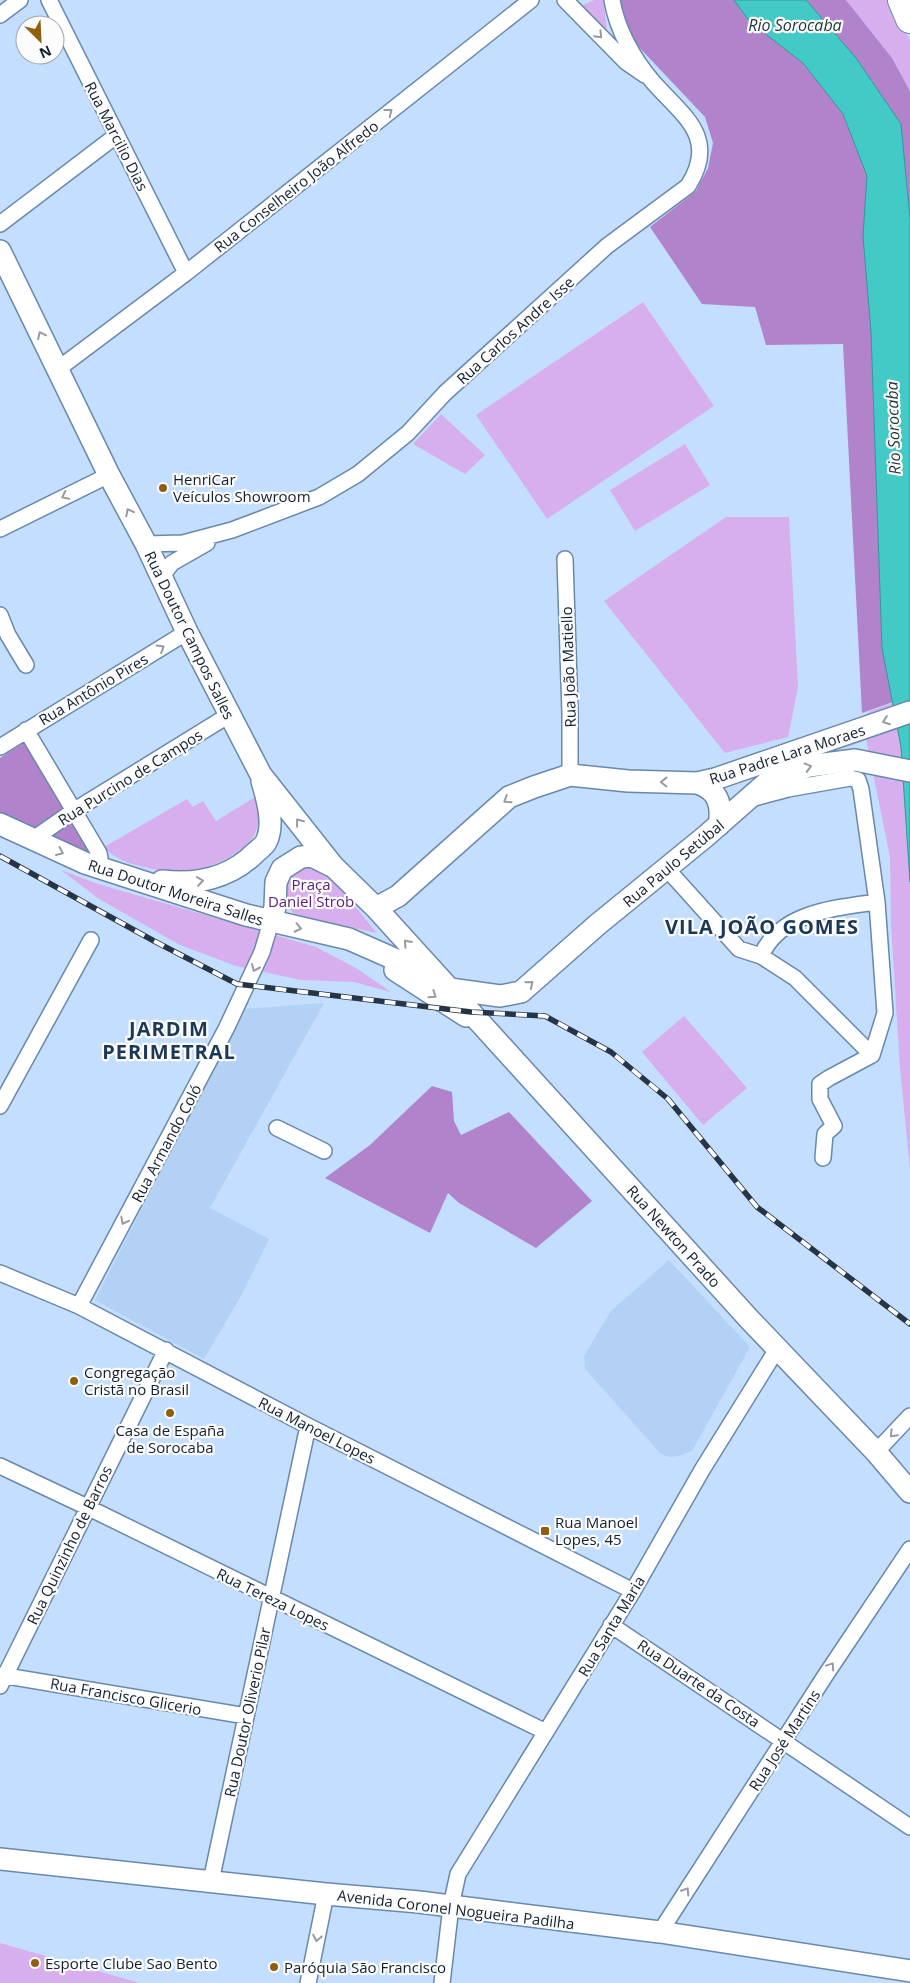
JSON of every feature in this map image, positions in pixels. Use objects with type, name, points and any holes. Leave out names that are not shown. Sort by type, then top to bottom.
[{"type":"highway","points":[[902,0],[910,19]]},
{"type":"main road","points":[[910,13],[910,19]]},
{"type":"main road","name":"Rua Doutor Campos Salles","points":[[0,251],[109,475],[146,544],[187,632],[261,775],[333,866],[376,908],[445,984]]},
{"type":"main road","name":"Rua Padre Lara Moraes","points":[[376,908],[398,896],[509,797],[534,787],[570,775],[628,781],[696,782],[734,774],[910,712]]},
{"type":"main road","name":"Rua Paulo Setúbal","points":[[445,984],[500,996],[521,992],[597,925],[719,825],[770,779],[810,766],[855,760],[910,771]]},
{"type":"main road","points":[[117,874],[182,883],[210,879],[243,864],[266,842],[271,816],[261,775]]},
{"type":"main road","points":[[696,782],[706,786],[717,796],[721,809],[719,825]]},
{"type":"main road","name":"Rua Doutor Moreira Salles","points":[[0,824],[85,863],[117,874],[271,922],[349,939],[445,984]]},
{"type":"main road","points":[[271,922],[275,907],[276,882],[282,869],[300,857],[312,856],[333,866]]},
{"type":"main road","points":[[349,939],[454,1010],[484,1027],[485,1005],[490,999],[500,996]]},
{"type":"main road","name":"Rua Newton Prado","points":[[445,984],[777,1349],[876,1452],[910,1492]]},
{"type":"main road","name":"Avenida Coronel Nogueira Padilha","points":[[0,1859],[326,1894],[419,1902],[660,1932],[908,1972]]},
{"type":"street","points":[[0,15],[20,0]]},
{"type":"street","name":"Rua Marcilio Dias","points":[[49,0],[186,273]]},
{"type":"street","name":"Rua Conselheiro João Alfredo","points":[[58,369],[186,273],[531,0]]},
{"type":"street","name":"Rua Carlos Andre Isse","points":[[146,544],[182,543],[232,530],[319,497],[358,474],[408,434],[445,393],[608,246],[688,186],[697,171],[701,155],[696,130],[652,81],[626,62],[565,0]]},
{"type":"street","name":"Rua Carlos Andre Isse","points":[[612,0],[620,31],[652,81]]},
{"type":"street","points":[[0,224],[117,134]]},
{"type":"street","points":[[0,528],[109,475]]},
{"type":"street","name":"Rua Carlos Andre Isse","points":[[161,577],[172,563],[232,530]]},
{"type":"street","name":"Rua João Matiello","points":[[565,560],[570,775]]},
{"type":"street","points":[[0,616],[4,633],[26,665]]},
{"type":"street","name":"Rua Antônio Pires","points":[[0,747],[187,632]]},
{"type":"street","name":"Rua Purcino de Campos","points":[[32,840],[75,810],[229,714]]},
{"type":"street","points":[[26,730],[100,852],[100,858],[96,863],[85,863]]},
{"type":"street","points":[[748,800],[788,789],[850,778],[858,780],[861,789],[877,902],[885,1013],[872,1055],[820,1084],[820,1099],[834,1126],[825,1134],[823,1158]]},
{"type":"street","points":[[667,869],[739,949],[761,956],[795,978],[872,1055]]},
{"type":"street","points":[[761,956],[775,934],[787,924],[821,912],[877,902]]},
{"type":"street","name":"Rua Armando Coló","points":[[79,1306],[226,1029],[262,952],[271,922]]},
{"type":"street","points":[[0,1106],[91,940]]},
{"type":"street","points":[[277,1128],[324,1151]]},
{"type":"street","name":"Rua Manoel Lopes","points":[[0,1273],[79,1306],[308,1426],[633,1591]]},
{"type":"street","name":"Rua Santa Maria","points":[[442,1983],[451,1906],[458,1874],[633,1591],[702,1470],[777,1349]]},
{"type":"street","name":"Rua Quinzinho de Barros","points":[[2,1679],[166,1350]]},
{"type":"street","points":[[876,1452],[910,1416]]},
{"type":"street","name":"Rua Doutor Oliverio Pilar","points":[[211,1881],[308,1426]]},
{"type":"street","name":"Rua Tereza Lopes","points":[[0,1466],[546,1732]]},
{"type":"street","name":"Rua José Martins","points":[[660,1932],[783,1740],[910,1549]]},
{"type":"street","name":"Rua Duarte da Costa","points":[[611,1625],[910,1827]]},
{"type":"street","name":"Rua Francisco Glicerio","points":[[2,1679],[246,1716]]},
{"type":"street","points":[[308,1983],[326,1894]]},
{"type":"shaded area","points":[[619,0],[846,0],[892,58],[910,91],[910,696],[862,713],[843,344],[766,345],[755,307],[702,304],[650,227],[696,191],[708,168],[713,143],[705,117],[637,45],[623,18]]},
{"type":"shaded area","points":[[25,742],[93,853],[92,857],[0,814],[0,758]]},
{"type":"shaded area","points":[[324,1003],[210,1208],[269,1239],[242,1294],[204,1359],[95,1300],[244,1009]]},
{"type":"shaded area","points":[[432,1086],[452,1092],[454,1121],[461,1135],[509,1112],[592,1201],[536,1248],[459,1203],[448,1193],[430,1233],[325,1178],[370,1145]]},
{"type":"shaded area","points":[[669,1260],[750,1347],[692,1451],[679,1456],[669,1457],[661,1454],[585,1369],[584,1356],[611,1311]]},
{"type":"green space","points":[[594,0],[603,0],[607,29],[605,30],[583,7],[583,5]]},
{"type":"green space","points":[[846,0],[893,0],[910,41],[910,91],[892,58]]},
{"type":"green space","points":[[643,302],[714,406],[547,519],[476,415]]},
{"type":"green space","points":[[441,414],[485,455],[465,474],[413,444]]},
{"type":"green space","points":[[685,444],[710,485],[635,531],[610,490]]},
{"type":"green space","points":[[726,517],[789,517],[798,687],[788,737],[725,753],[604,601]]},
{"type":"green space","points":[[910,697],[910,1169],[900,1068],[891,925],[890,857],[862,719],[870,711]]},
{"type":"green space","points":[[257,796],[259,812],[256,832],[253,837],[237,853],[216,864],[193,870],[165,872],[128,863],[113,855],[104,847],[187,799],[193,807],[203,801],[216,821]]},
{"type":"green space","name":"Praça Daniel Strob","points":[[310,865],[325,870],[377,933],[296,916],[282,896],[292,876]]},
{"type":"green space","points":[[61,870],[98,884],[316,947],[356,968],[391,992],[354,982],[301,980],[236,966],[180,945],[99,899]]},
{"type":"green space","points":[[684,1016],[747,1088],[703,1125],[642,1052]]},
{"type":"green space","name":"Esporte Clube Sao Bento","points":[[0,1943],[140,1983],[0,1983]]},
{"type":"water","name":"Rio Sorocaba","points":[[734,0],[806,0],[856,58],[901,124],[910,218],[910,882],[901,747],[882,648],[871,332],[863,236],[867,176],[843,114],[803,63],[750,22]]},
{"type":"railway","points":[[0,856],[154,941],[237,984],[471,1012],[545,1016],[611,1052],[668,1099],[757,1207],[910,1324]]},
{"type":"place","name":"HenriCar Veículos Showroom","points":[[163,488]]},
{"type":"place","name":"Congregação Cristã no Brasil","points":[[74,1381]]},
{"type":"place","name":"Casa de España de Sorocaba","points":[[170,1413]]},
{"type":"place","name":"Rua Manoel Lopes, 45","points":[[545,1531]]},
{"type":"place","name":"Esporte Clube Sao Bento","points":[[35,1963]]},
{"type":"place","name":"Paróquia São Francisco","points":[[274,1967]]},
{"type":"district","name":"VILA JOÃO GOMES","points":[[762,926]]},
{"type":"district","name":"JARDIM PERIMETRAL","points":[[169,1040]]}]
